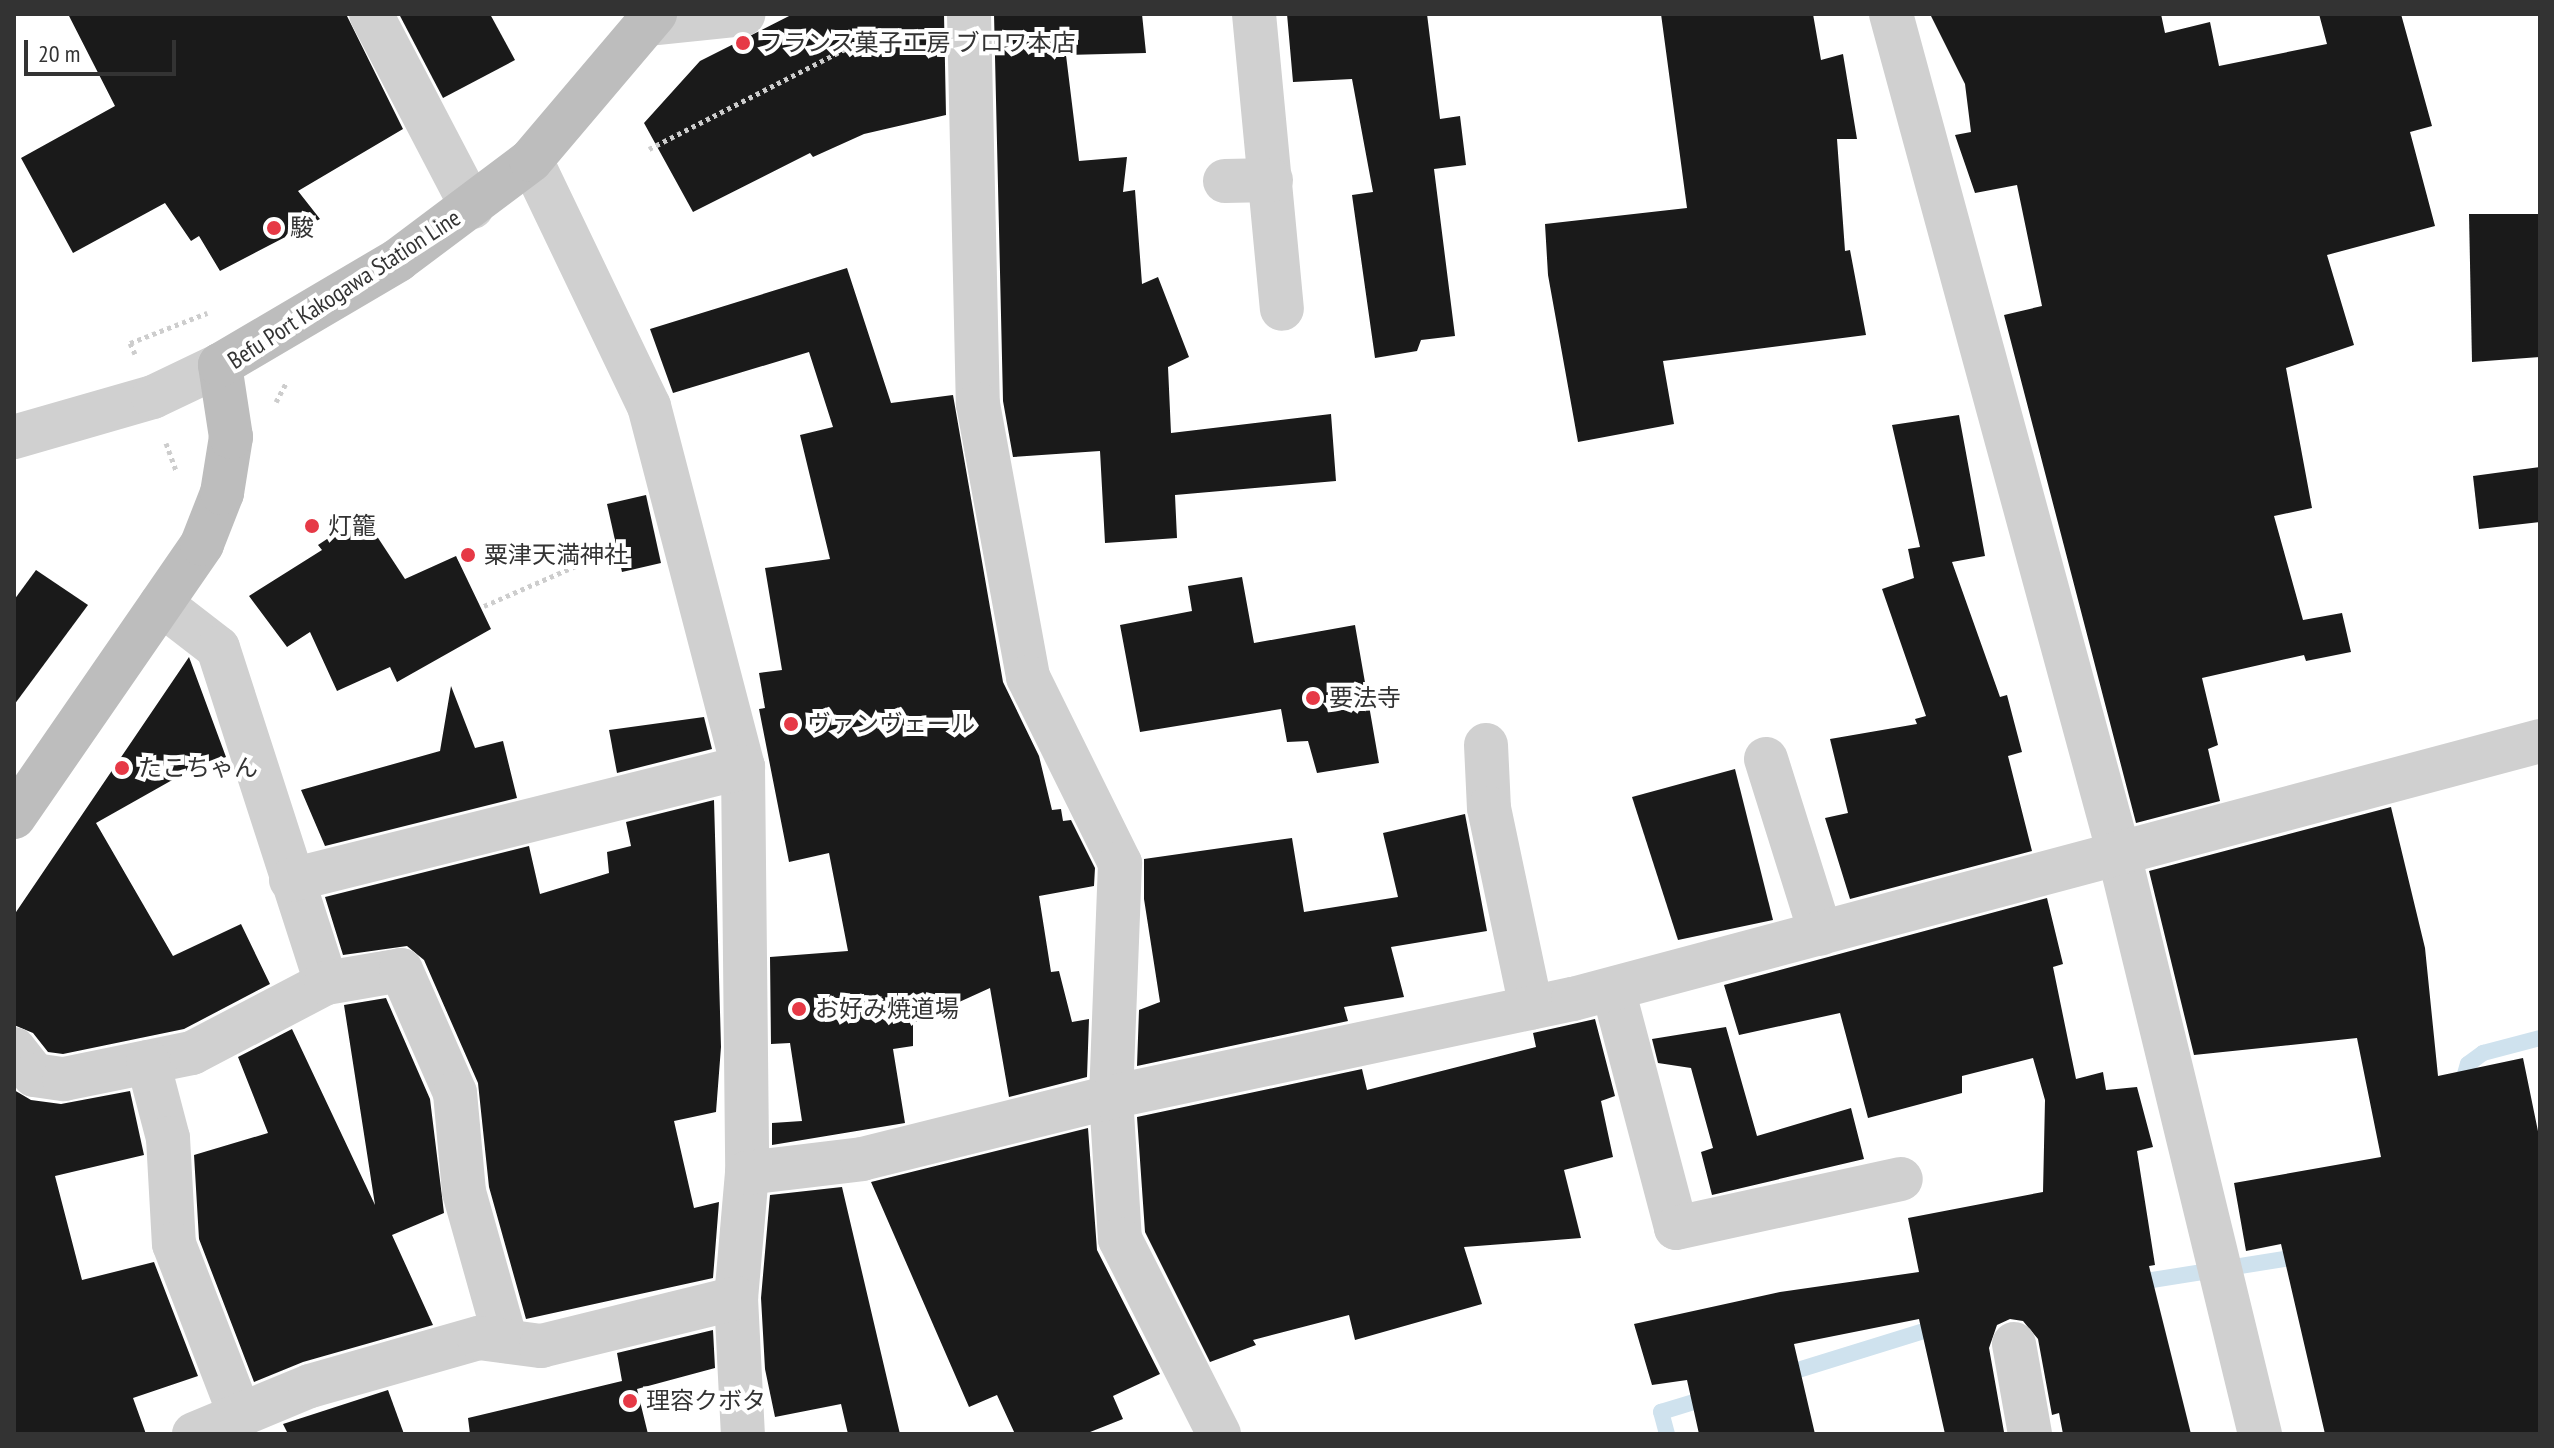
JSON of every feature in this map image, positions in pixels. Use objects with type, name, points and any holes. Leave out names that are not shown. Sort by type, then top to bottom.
[{"type":"main road","name":"Befu Port Kakogawa Station Line","points":[[14,817],[202,544],[222,493],[231,437],[220,365],[398,260],[531,160],[651,19]]},
{"type":"street","points":[[371,14],[472,207]]},
{"type":"street","points":[[651,19],[743,14]]},
{"type":"street","points":[[1254,14],[1282,309]]},
{"type":"street","points":[[1891,14],[2119,854],[2260,1434]]},
{"type":"street","points":[[969,17],[978,404],[1028,677],[1120,863],[1111,1097],[1120,1239],[1219,1434]]},
{"type":"street","points":[[531,160],[649,406],[743,767],[747,1173],[736,1298],[743,1434]]},
{"type":"street","points":[[1225,181],[1271,180]]},
{"type":"street","points":[[14,437],[153,397],[220,365]]},
{"type":"street","points":[[161,604],[218,648],[326,983]]},
{"type":"street","points":[[747,1173],[862,1159],[1111,1097],[1613,989],[2540,741]]},
{"type":"street","points":[[1486,745],[1489,808],[1531,1008]]},
{"type":"street","points":[[1766,759],[1821,934]]},
{"type":"street","points":[[291,880],[743,767]]},
{"type":"street","points":[[14,1049],[23,1067],[46,1080],[148,1062],[192,1053],[326,983],[401,970],[455,1093],[464,1192],[506,1341]]},
{"type":"street","points":[[1613,989],[1676,1228],[1901,1179]]},
{"type":"street","points":[[148,1062],[168,1138],[174,1244],[240,1415]]},
{"type":"street","points":[[194,1434],[310,1386],[479,1338],[541,1346],[736,1298]]},
{"type":"street","points":[[2014,1344],[2030,1434]]},
{"type":"path","points":[[649,149],[845,49],[969,17]]},
{"type":"path","points":[[484,606],[617,548]]},
{"type":"building","points":[[68,14],[346,14],[403,129],[298,191],[320,219],[220,271],[199,236],[191,241],[165,203],[73,253],[21,158],[115,106]]},
{"type":"building","points":[[399,14],[490,14],[515,60],[443,98]]},
{"type":"building","points":[[793,14],[944,14],[946,115],[864,134],[813,157],[810,153],[693,212],[644,123],[700,61]]},
{"type":"building","points":[[994,14],[1142,14],[1146,53],[1066,55],[1079,161],[1127,157],[1123,192],[1135,190],[1142,284],[1158,277],[1189,357],[1168,367],[1171,433],[1331,414],[1336,481],[1175,495],[1177,538],[1105,543],[1100,451],[1013,457],[1003,401]]},
{"type":"building","points":[[1287,14],[1427,14],[1440,119],[1460,116],[1466,165],[1434,169],[1455,336],[1421,340],[1417,351],[1375,358],[1352,195],[1373,192],[1352,79],[1293,82]]},
{"type":"building","points":[[1661,14],[1813,14],[1821,60],[1843,54],[1857,139],[1837,139],[1845,251],[1850,250],[1866,335],[1663,361],[1674,424],[1578,442],[1548,275],[1545,224],[1687,208]]},
{"type":"building","points":[[1930,14],[2161,14],[2165,33],[2210,22],[2219,66],[2327,44],[2319,14],[2401,14],[2432,126],[2410,132],[2435,226],[2327,255],[2354,345],[2286,368],[2312,508],[2274,516],[2303,620],[2342,613],[2351,652],[2306,661],[2304,655],[2202,678],[2218,745],[2208,749],[2220,801],[2136,823],[2004,315],[2042,306],[2017,185],[1975,193],[1955,135],[1971,132],[1965,84]]},
{"type":"building","points":[[2469,214],[2540,214],[2540,357],[2472,362]]},
{"type":"building","points":[[847,268],[891,403],[953,395],[1003,682],[1039,756],[1052,810],[1061,809],[1063,821],[1071,820],[1095,868],[1094,886],[1039,896],[1051,972],[1059,971],[1072,1022],[1089,1019],[1087,1077],[1009,1097],[990,988],[913,1023],[913,1046],[893,1049],[905,1123],[772,1145],[772,1123],[802,1121],[790,1043],[771,1044],[770,957],[848,951],[829,853],[789,862],[759,709],[765,708],[759,673],[782,670],[765,568],[830,559],[800,435],[833,427],[809,352],[673,393],[650,329]]},
{"type":"building","points":[[1959,415],[1985,556],[1952,562],[2000,697],[2007,695],[2022,752],[2008,756],[2032,851],[1850,899],[1825,818],[1848,813],[1830,739],[1917,724],[1915,719],[1926,716],[1882,589],[1914,578],[1908,549],[1920,547],[1892,425]]},
{"type":"building","points":[[2540,467],[2540,522],[2479,529],[2473,476]]},
{"type":"building","points":[[646,495],[661,563],[622,572],[607,504]]},
{"type":"building","points":[[363,515],[405,579],[456,556],[491,629],[397,682],[390,667],[337,691],[310,632],[287,647],[249,596],[322,550],[318,545]]},
{"type":"building","points":[[36,570],[88,605],[14,705],[14,600]]},
{"type":"building","points":[[1242,577],[1254,643],[1355,625],[1379,763],[1317,773],[1308,741],[1287,742],[1281,709],[1140,732],[1120,625],[1192,611],[1188,586]]},
{"type":"building","points":[[189,657],[226,757],[190,770],[96,823],[173,956],[241,924],[270,984],[184,1029],[63,1054],[48,1052],[33,1033],[14,1025],[14,915]]},
{"type":"building","points":[[451,686],[475,748],[503,741],[517,798],[325,846],[301,790],[440,751]]},
{"type":"building","points":[[704,717],[712,749],[617,773],[609,730]]},
{"type":"building","points":[[1735,769],[1773,920],[1678,940],[1632,797]]},
{"type":"building","points":[[714,800],[721,1047],[716,1112],[674,1121],[694,1208],[719,1202],[713,1278],[526,1319],[489,1187],[478,1083],[424,960],[407,946],[343,955],[325,897],[529,846],[540,894],[609,873],[607,852],[631,846],[626,822]]},
{"type":"building","points":[[2391,807],[2425,948],[2438,1076],[2523,1058],[2540,1141],[2540,1434],[2325,1434],[2281,1244],[2246,1251],[2234,1183],[2381,1157],[2357,1038],[2194,1055],[2149,871]]},
{"type":"building","points":[[1465,814],[1487,931],[1391,947],[1404,997],[1344,1007],[1348,1021],[1137,1066],[1139,1010],[1160,1002],[1144,899],[1144,859],[1292,838],[1304,912],[1398,897],[1383,833]]},
{"type":"building","points":[[2047,898],[2063,964],[2053,967],[2076,1079],[2103,1072],[2106,1090],[2137,1087],[2153,1147],[2137,1151],[2155,1265],[2149,1266],[2191,1434],[2063,1434],[2059,1413],[2052,1415],[2038,1339],[2023,1321],[2010,1319],[1997,1325],[1989,1348],[2004,1432],[1945,1434],[1919,1319],[1794,1344],[1815,1434],[1699,1434],[1687,1380],[1652,1385],[1634,1324],[1780,1292],[1919,1272],[1908,1218],[2043,1192],[2045,1100],[2033,1058],[1962,1076],[1962,1093],[1868,1118],[1840,1013],[1739,1035],[1724,985]]},
{"type":"building","points":[[386,998],[430,1099],[444,1213],[392,1235],[433,1325],[303,1362],[254,1382],[199,1239],[194,1155],[268,1133],[238,1057],[292,1029],[375,1205],[344,1005]]},
{"type":"building","points":[[1595,1019],[1615,1096],[1601,1101],[1613,1157],[1564,1170],[1581,1238],[1464,1247],[1482,1304],[1355,1340],[1349,1315],[1253,1340],[1256,1345],[1210,1362],[1145,1232],[1137,1117],[1362,1069],[1367,1090],[1536,1047],[1533,1033]]},
{"type":"building","points":[[1726,1027],[1757,1136],[1851,1108],[1864,1159],[1712,1195],[1701,1152],[1713,1148],[1691,1068],[1658,1063],[1652,1039]]},
{"type":"building","points":[[14,1090],[31,1100],[61,1104],[130,1091],[144,1155],[55,1176],[82,1280],[154,1262],[198,1376],[133,1398],[146,1434],[14,1434]]},
{"type":"building","points":[[1088,1128],[1097,1250],[1160,1374],[1113,1396],[1123,1419],[1085,1434],[1015,1434],[997,1395],[969,1407],[871,1182]]},
{"type":"building","points":[[842,1187],[900,1434],[848,1434],[841,1404],[775,1417],[765,1369],[761,1298],[770,1195]]},
{"type":"building","points":[[713,1330],[715,1368],[637,1389],[648,1434],[470,1434],[468,1418],[622,1381],[617,1353]]},
{"type":"building","points":[[388,1390],[404,1434],[288,1434],[283,1424]]},
{"type":"waterway","points":[[2461,1088],[2468,1064],[2483,1053],[2540,1038]]},
{"type":"waterway","points":[[2133,1283],[2304,1256]]},
{"type":"waterway","points":[[1782,1375],[1940,1326]]},
{"type":"waterway","points":[[1667,1434],[1661,1412],[1710,1397]]},
{"type":"place","name":"フランス菓子工房 ブロワ本店","points":[[743,43]]},
{"type":"place","name":"駿","points":[[274,228]]},
{"type":"place","name":"灯籠","points":[[312,526]]},
{"type":"place","name":"粟津天満神社","points":[[468,555]]},
{"type":"place","name":"要法寺","points":[[1313,698]]},
{"type":"place","name":"ヴァンヴェール","points":[[791,724]]},
{"type":"place","name":"たこちゃん","points":[[122,768]]},
{"type":"place","name":"お好み焼道場","points":[[799,1009]]},
{"type":"place","name":"理容クボタ","points":[[630,1401]]}]
